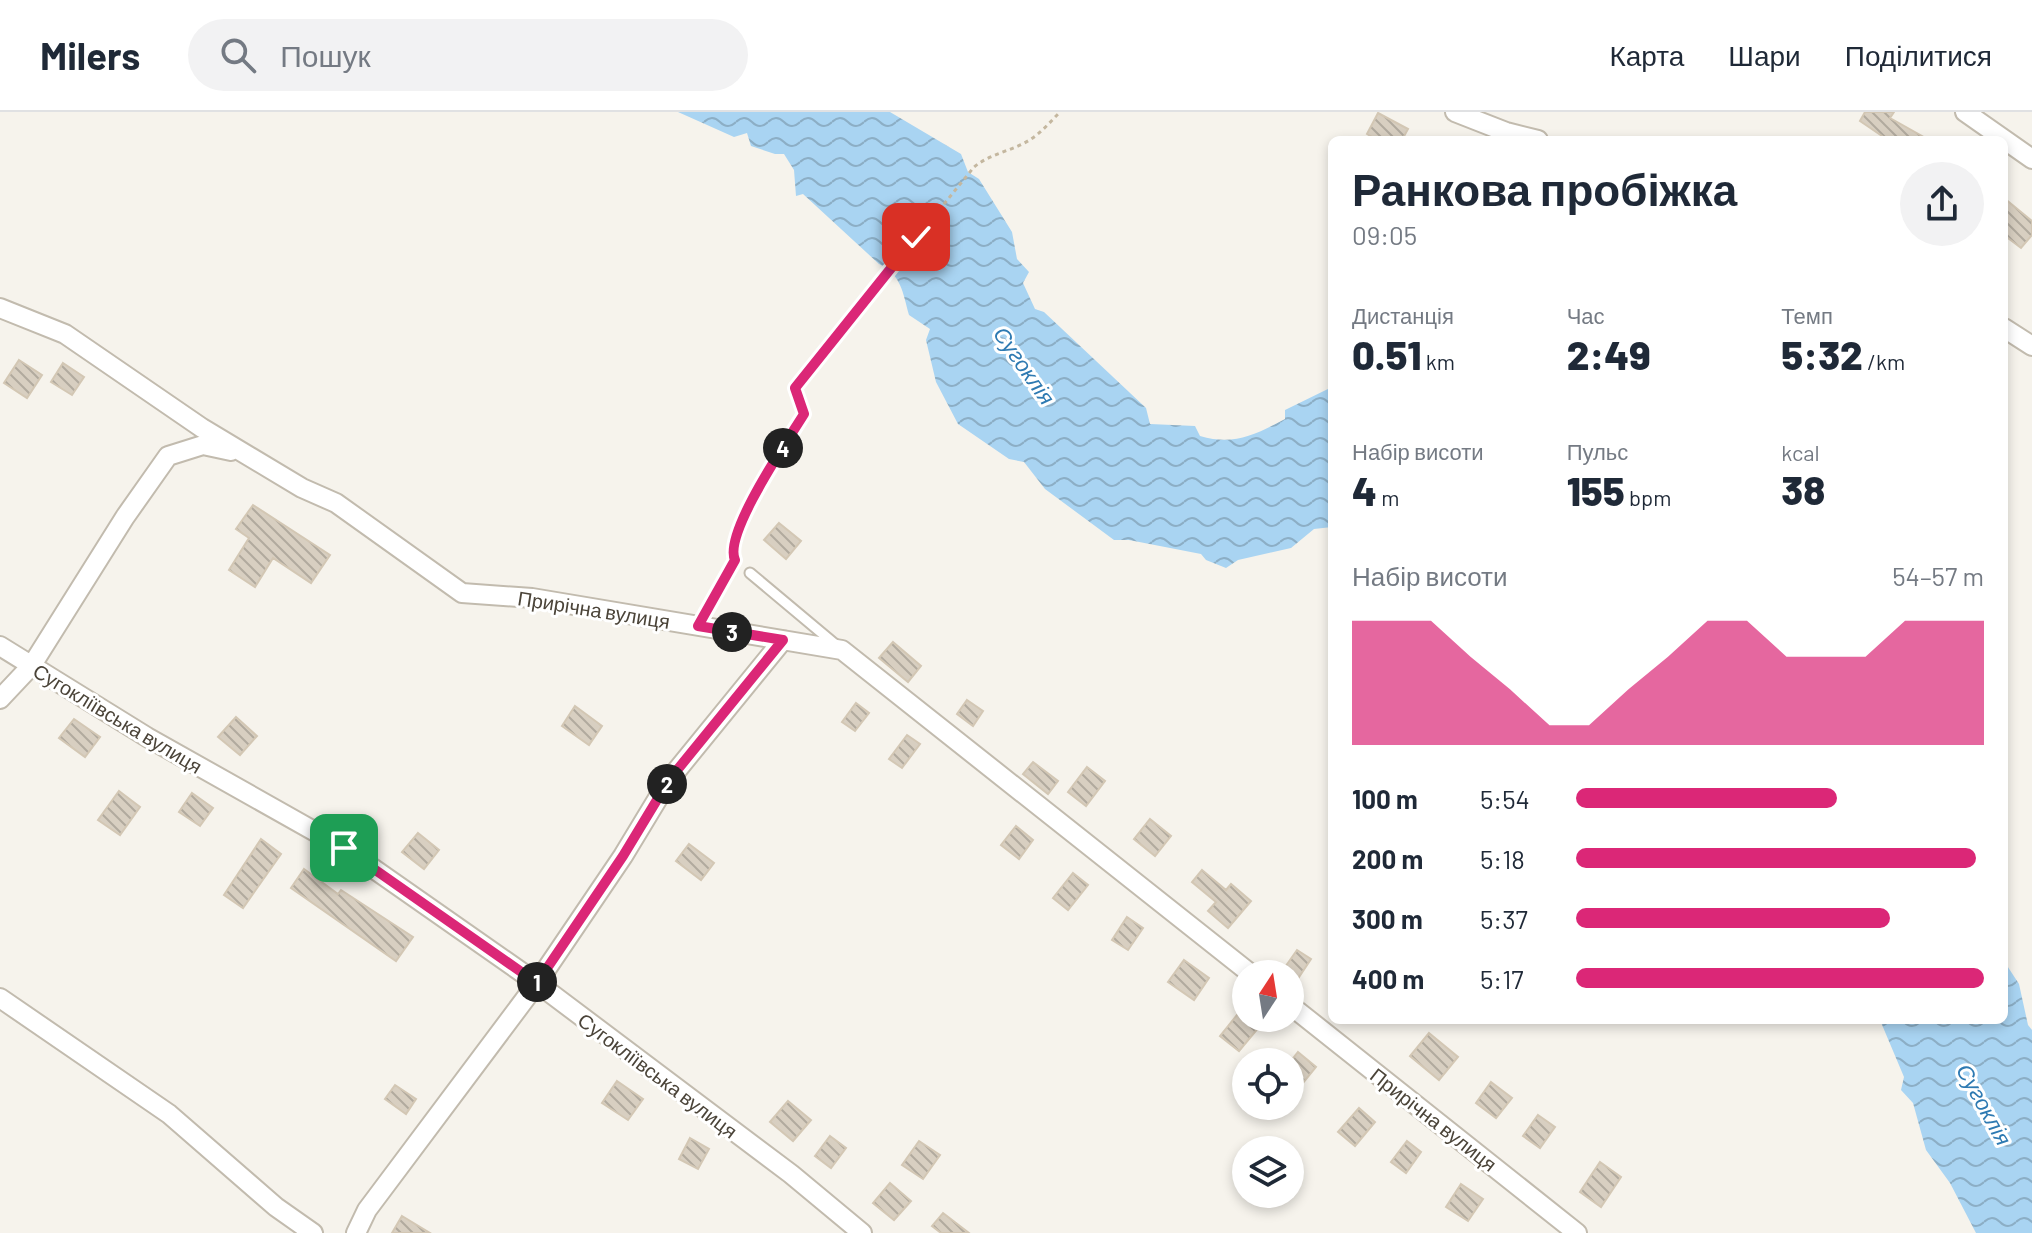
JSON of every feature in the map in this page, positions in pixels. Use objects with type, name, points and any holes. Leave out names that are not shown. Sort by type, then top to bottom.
[{"type":"street","points":[[1455,112],[1522,136]]},
{"type":"street","points":[[1965,112],[1999,136]]},
{"type":"street","points":[[2008,142],[2032,159]]},
{"type":"street","name":"Прирічна вулиця","points":[[0,308],[65,334],[202,428],[302,488],[336,503],[462,593],[532,598],[842,650],[1233,960]]},
{"type":"street","points":[[2008,331],[2032,346]]},
{"type":"street","points":[[0,699],[32,665],[125,517],[168,456],[203,445],[244,453]]},
{"type":"street","points":[[356,1233],[367,1210],[537,983],[623,856],[669,780],[783,640]]},
{"type":"street","name":"Сугокліївська вулиця","points":[[0,646],[147,737],[344,848],[537,983],[791,1174],[862,1233]]},
{"type":"street","points":[[0,998],[169,1114],[276,1207],[313,1233]]},
{"type":"street","name":"Прирічна вулиця","points":[[1304,1016],[1577,1233]]},
{"type":"lane","points":[[750,573],[842,650]]},
{"type":"path","points":[[698,626],[735,560],[731,552],[734,538],[763,480],[804,414],[795,388],[802,378],[974,167],[986,157],[1032,139],[1060,112]]},
{"type":"water","name":"Сугоклія","points":[[678,112],[890,112],[961,154],[968,172],[979,179],[1012,232],[1017,259],[1029,272],[1023,283],[1035,309],[1044,312],[1146,408],[1150,424],[1195,426],[1200,436],[1234,439],[1264,430],[1285,419],[1285,410],[1328,389],[1328,527],[1314,529],[1291,548],[1238,560],[1226,568],[1206,560],[1201,554],[1114,540],[1045,489],[1024,462],[1009,459],[958,424],[936,382],[926,340],[930,329],[909,315],[897,279],[803,194],[796,196],[794,170],[784,154],[751,146],[747,133],[734,137]]},
{"type":"water","name":"Сугоклія","points":[[2008,967],[2019,984],[2028,1025],[2032,1030],[2032,1233],[1976,1233],[1950,1183],[1926,1150],[1913,1103],[1901,1090],[1904,1077],[1882,1024],[2008,1024]]},
{"type":"building","points":[[1865,112],[1894,112],[1890,118],[1922,136],[1882,136],[1860,121]]},
{"type":"building","points":[[1378,113],[1408,129],[1404,136],[1367,134]]},
{"type":"building","points":[[2008,201],[2032,221],[2032,235],[2021,248],[2008,238]]},
{"type":"building","points":[[19,360],[42,375],[27,398],[4,383]]},
{"type":"building","points":[[63,363],[84,377],[72,395],[51,382]]},
{"type":"building","points":[[253,505],[330,555],[311,583],[273,558],[255,587],[229,570],[249,538],[236,529]]},
{"type":"building","points":[[779,523],[801,541],[786,559],[764,540]]},
{"type":"building","points":[[893,642],[921,666],[908,682],[879,658]]},
{"type":"building","points":[[967,700],[983,711],[973,726],[957,714]]},
{"type":"building","points":[[856,703],[869,713],[855,731],[842,722]]},
{"type":"building","points":[[575,706],[602,726],[589,745],[562,726]]},
{"type":"building","points":[[236,717],[257,736],[240,755],[218,737]]},
{"type":"building","points":[[74,719],[100,737],[85,757],[59,738]]},
{"type":"building","points":[[907,735],[920,744],[902,768],[889,759]]},
{"type":"building","points":[[1033,762],[1058,781],[1048,794],[1023,774]]},
{"type":"building","points":[[1087,767],[1105,781],[1086,806],[1068,792]]},
{"type":"building","points":[[119,791],[140,807],[120,835],[98,820]]},
{"type":"building","points":[[192,793],[213,808],[200,826],[179,812]]},
{"type":"building","points":[[1150,819],[1171,836],[1155,856],[1134,839]]},
{"type":"building","points":[[1016,826],[1033,840],[1019,859],[1001,845]]},
{"type":"building","points":[[418,833],[439,850],[424,869],[402,852]]},
{"type":"building","points":[[261,839],[281,854],[243,908],[224,895]]},
{"type":"building","points":[[689,844],[714,863],[701,880],[676,861]]},
{"type":"building","points":[[304,869],[338,894],[341,890],[413,937],[396,961],[291,888]]},
{"type":"building","points":[[1202,870],[1226,890],[1231,884],[1251,901],[1228,928],[1208,911],[1216,902],[1192,882]]},
{"type":"building","points":[[1073,873],[1088,885],[1068,910],[1053,898]]},
{"type":"building","points":[[1127,917],[1143,928],[1128,950],[1112,940]]},
{"type":"building","points":[[1297,950],[1311,959],[1304,970],[1304,960],[1290,960]]},
{"type":"building","points":[[1184,960],[1209,978],[1194,1000],[1168,982]]},
{"type":"building","points":[[1232,1021],[1232,1032],[1255,1032],[1242,1048],[1235,1048],[1220,1036]]},
{"type":"building","points":[[1429,1033],[1458,1057],[1439,1080],[1410,1056]]},
{"type":"building","points":[[1304,1057],[1316,1067],[1304,1082]]},
{"type":"building","points":[[617,1081],[643,1099],[628,1120],[602,1103]]},
{"type":"building","points":[[1491,1082],[1512,1098],[1496,1118],[1476,1103]]},
{"type":"building","points":[[395,1085],[416,1099],[406,1114],[385,1099]]},
{"type":"building","points":[[788,1101],[811,1120],[793,1141],[770,1122]]},
{"type":"building","points":[[1359,1108],[1375,1122],[1355,1146],[1338,1132]]},
{"type":"building","points":[[1538,1115],[1555,1127],[1540,1148],[1523,1136]]},
{"type":"building","points":[[830,1136],[846,1148],[831,1168],[815,1156]]},
{"type":"building","points":[[690,1138],[709,1149],[698,1169],[679,1159]]},
{"type":"building","points":[[919,1141],[940,1155],[923,1179],[902,1165]]},
{"type":"building","points":[[1407,1141],[1421,1152],[1406,1173],[1391,1162]]},
{"type":"building","points":[[1600,1162],[1621,1177],[1601,1207],[1580,1192]]},
{"type":"building","points":[[890,1183],[911,1201],[894,1220],[873,1203]]},
{"type":"building","points":[[1461,1184],[1483,1199],[1468,1221],[1446,1207]]},
{"type":"building","points":[[943,1213],[969,1233],[941,1233],[932,1226]]},
{"type":"building","points":[[402,1216],[430,1233],[392,1233]]},
{"type":"route","points":[[344,848],[537,983],[623,856],[669,780],[783,640],[698,626],[735,560],[731,552],[734,538],[763,480],[804,414],[795,388],[916,237]]}]
